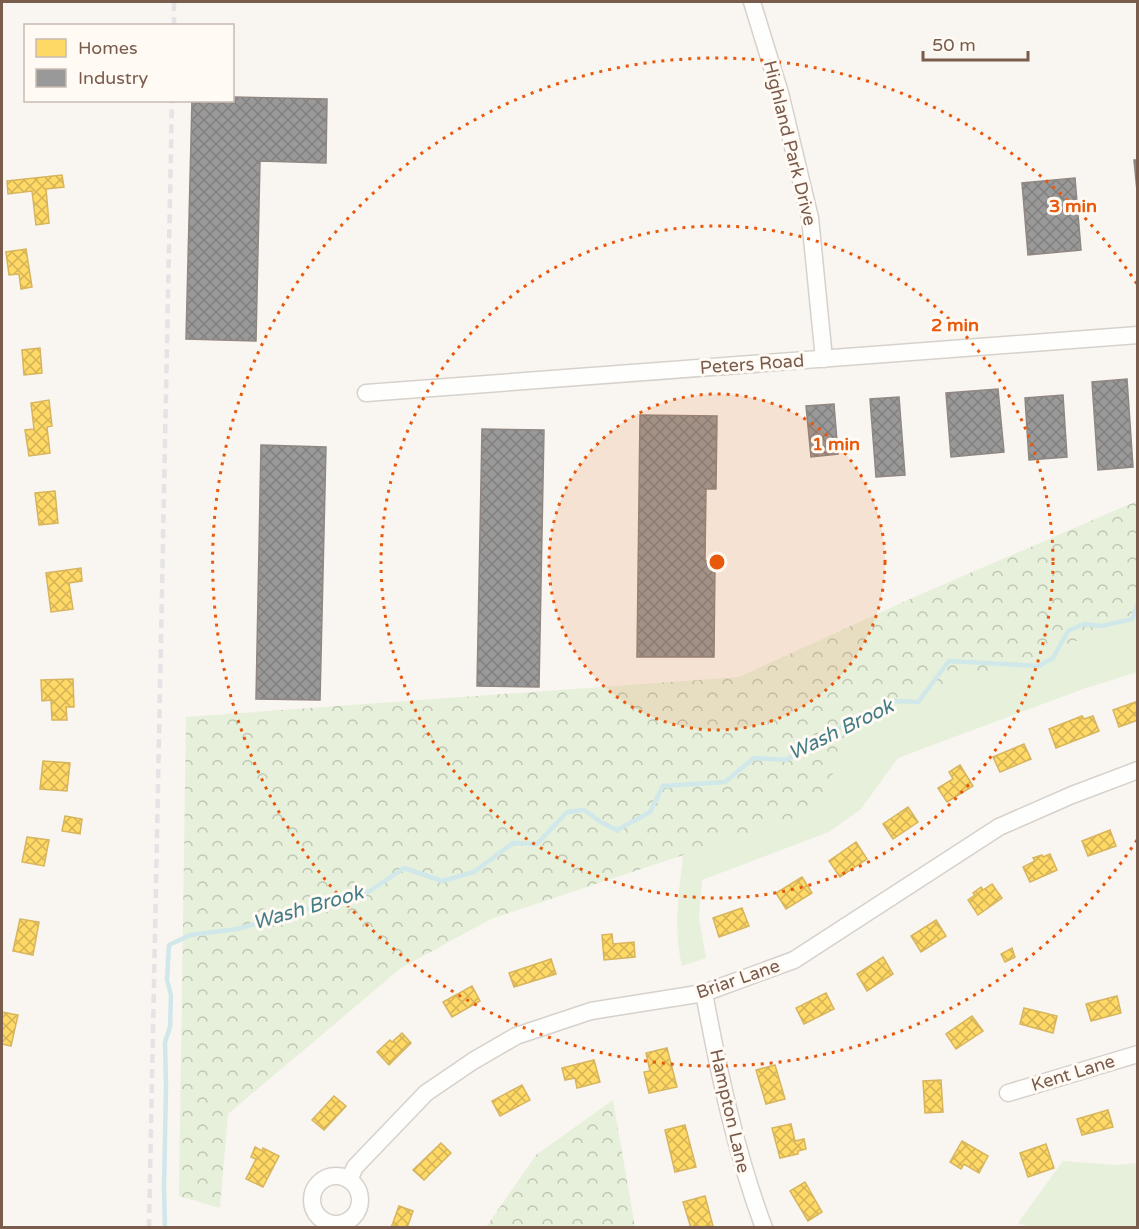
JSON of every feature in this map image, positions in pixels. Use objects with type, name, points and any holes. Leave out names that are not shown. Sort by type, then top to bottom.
[{"type":"street","name":"Highland Park Drive","points":[[752,2],[780,93],[810,218],[824,359]]},
{"type":"street","name":"Peters Road","points":[[366,393],[1137,335]]},
{"type":"street","name":"Briar Lane","points":[[349,1180],[355,1167],[426,1093],[473,1061],[516,1036],[591,1011],[704,993],[794,960],[999,827],[1137,770]]},
{"type":"street","name":"Hampton Lane","points":[[704,993],[724,1097],[747,1182],[764,1227]]},
{"type":"street","name":"Kent Lane","points":[[1008,1093],[1137,1054]]},
{"type":"green space","points":[[1137,501],[1137,612],[1092,635],[1020,664],[858,708],[819,810],[491,919],[401,968],[228,1114],[220,1208],[179,1196],[186,717],[739,677],[919,595]]},
{"type":"green space","points":[[1137,612],[1137,672],[1083,689],[898,758],[861,809],[829,832],[702,880],[699,918],[706,958],[682,966],[677,924],[683,855],[819,810],[858,708],[1020,664],[1092,635]]},
{"type":"green space","points":[[613,1100],[635,1227],[486,1227],[536,1155]]},
{"type":"green space","points":[[1063,1161],[1117,1165],[1137,1163],[1137,1227],[1033,1228],[1018,1223]]},
{"type":"building: Homes","points":[[62,175],[64,187],[46,189],[49,223],[36,225],[32,191],[8,194],[7,181]]},
{"type":"building: Homes","points":[[26,249],[32,287],[21,289],[19,274],[9,275],[6,252]]},
{"type":"building: Homes","points":[[40,348],[42,373],[24,375],[22,350]]},
{"type":"building: Homes","points":[[49,400],[52,426],[47,427],[50,453],[29,456],[25,430],[34,429],[31,403]]},
{"type":"building: Homes","points":[[55,491],[58,523],[39,525],[35,493]]},
{"type":"building: Homes","points":[[81,568],[82,581],[69,583],[73,609],[51,612],[46,573]]},
{"type":"building: Homes","points":[[73,679],[74,707],[66,707],[67,720],[52,720],[51,700],[42,701],[41,680]]},
{"type":"building: Homes","points":[[1138,701],[1138,720],[1119,727],[1113,710]]},
{"type":"building: Homes","points":[[1082,716],[1084,719],[1093,716],[1099,731],[1056,748],[1049,729]]},
{"type":"building: Homes","points":[[1024,744],[1031,759],[1000,772],[993,757]]},
{"type":"building: Homes","points":[[43,761],[70,763],[67,791],[40,789]]},
{"type":"building: Homes","points":[[960,765],[973,786],[947,802],[938,788],[953,779],[949,772]]},
{"type":"building: Homes","points":[[908,807],[918,822],[893,839],[883,824]]},
{"type":"building: Homes","points":[[65,816],[82,819],[80,834],[62,831]]},
{"type":"building: Homes","points":[[1110,830],[1116,846],[1088,856],[1082,841]]},
{"type":"building: Homes","points":[[27,837],[49,840],[44,866],[22,862]]},
{"type":"building: Homes","points":[[856,842],[867,859],[840,877],[829,861]]},
{"type":"building: Homes","points":[[1050,854],[1057,870],[1030,882],[1023,867],[1035,861],[1033,858]]},
{"type":"building: Homes","points":[[802,877],[812,893],[786,909],[776,893]]},
{"type":"building: Homes","points":[[992,884],[1002,898],[978,915],[968,900],[981,887],[983,890]]},
{"type":"building: Homes","points":[[742,908],[749,926],[719,937],[713,918]]},
{"type":"building: Homes","points":[[20,919],[39,922],[33,955],[13,951]]},
{"type":"building: Homes","points":[[936,920],[946,936],[921,952],[911,936]]},
{"type":"building: Homes","points":[[612,934],[613,944],[634,942],[635,957],[604,960],[602,935]]},
{"type":"building: Homes","points":[[1012,948],[1015,957],[1005,962],[1001,954]]},
{"type":"building: Homes","points":[[883,957],[893,974],[867,991],[857,974]]},
{"type":"building: Homes","points":[[551,959],[556,974],[514,987],[509,973]]},
{"type":"building: Homes","points":[[472,986],[480,1001],[452,1017],[443,1002]]},
{"type":"building: Homes","points":[[826,993],[834,1009],[804,1024],[796,1008]]},
{"type":"building: Homes","points":[[1117,996],[1121,1013],[1091,1021],[1086,1004]]},
{"type":"building: Homes","points":[[1024,1008],[1057,1016],[1053,1033],[1020,1024]]},
{"type":"building: Homes","points":[[2,1012],[18,1015],[11,1046],[2,1044]]},
{"type":"building: Homes","points":[[972,1016],[983,1031],[956,1049],[946,1034]]},
{"type":"building: Homes","points":[[402,1033],[411,1043],[389,1065],[377,1052]]},
{"type":"building: Homes","points":[[667,1048],[677,1087],[649,1093],[644,1072],[650,1071],[646,1053]]},
{"type":"building: Homes","points":[[594,1060],[600,1082],[577,1088],[575,1078],[565,1080],[562,1068]]},
{"type":"building: Homes","points":[[775,1065],[785,1099],[766,1104],[756,1070]]},
{"type":"building: Homes","points":[[941,1080],[943,1112],[925,1113],[923,1081]]},
{"type":"building: Homes","points":[[522,1085],[530,1100],[500,1116],[492,1101]]},
{"type":"building: Homes","points":[[334,1096],[346,1106],[324,1130],[312,1120]]},
{"type":"building: Homes","points":[[1108,1110],[1113,1127],[1082,1135],[1077,1119]]},
{"type":"building: Homes","points":[[791,1124],[795,1141],[804,1139],[806,1149],[798,1151],[798,1154],[780,1158],[772,1128]]},
{"type":"building: Homes","points":[[685,1125],[696,1167],[675,1172],[665,1130]]},
{"type":"building: Homes","points":[[962,1141],[988,1156],[979,1173],[964,1164],[961,1169],[950,1162]]},
{"type":"building: Homes","points":[[441,1143],[451,1153],[424,1180],[413,1170]]},
{"type":"building: Homes","points":[[1046,1144],[1054,1168],[1028,1177],[1020,1153]]},
{"type":"building: Homes","points":[[255,1147],[262,1151],[263,1148],[279,1156],[263,1187],[246,1179],[256,1159],[251,1157]]},
{"type":"building: Homes","points":[[805,1182],[822,1212],[808,1221],[790,1191]]},
{"type":"building: Homes","points":[[705,1196],[713,1226],[691,1228],[683,1202]]},
{"type":"building: Homes","points":[[399,1206],[413,1211],[407,1228],[391,1228]]},
{"type":"building: Industry","points":[[234,97],[327,99],[326,163],[260,161],[256,341],[186,339],[192,102],[234,102]]},
{"type":"building: Industry","points":[[1134,160],[1138,160],[1138,201]]},
{"type":"building: Industry","points":[[1075,178],[1081,250],[1028,255],[1022,183]]},
{"type":"building: Industry","points":[[1127,379],[1133,467],[1098,470],[1092,382]]},
{"type":"building: Industry","points":[[998,389],[1004,452],[951,457],[946,393]]},
{"type":"building: Industry","points":[[1063,395],[1067,457],[1029,460],[1025,398]]},
{"type":"building: Industry","points":[[899,397],[905,475],[876,477],[870,399]]},
{"type":"building: Industry","points":[[834,404],[838,454],[811,457],[806,406]]},
{"type":"building: Industry","points":[[640,415],[717,416],[716,489],[706,489],[705,561],[715,561],[714,657],[637,657]]},
{"type":"building: Industry","points":[[482,429],[544,430],[539,687],[477,686]]},
{"type":"building: Industry","points":[[261,445],[326,447],[320,700],[256,699]]},
{"type":"waterway","name":"Wash Brook","points":[[165,1228],[165,1042],[170,1027],[171,995],[167,980],[169,945],[190,935],[237,929],[370,891],[404,868],[442,881],[474,872],[513,843],[537,844],[567,812],[584,810],[617,830],[650,812],[663,786],[725,782],[754,758],[786,760],[837,729],[859,721],[895,701],[918,702],[949,661],[1039,666],[1053,658],[1068,631],[1084,624],[1102,626],[1132,619],[1138,603]]},
{"type":"railway","points":[[174,2],[174,24]]},
{"type":"railway","points":[[149,1228],[172,102]]}]
